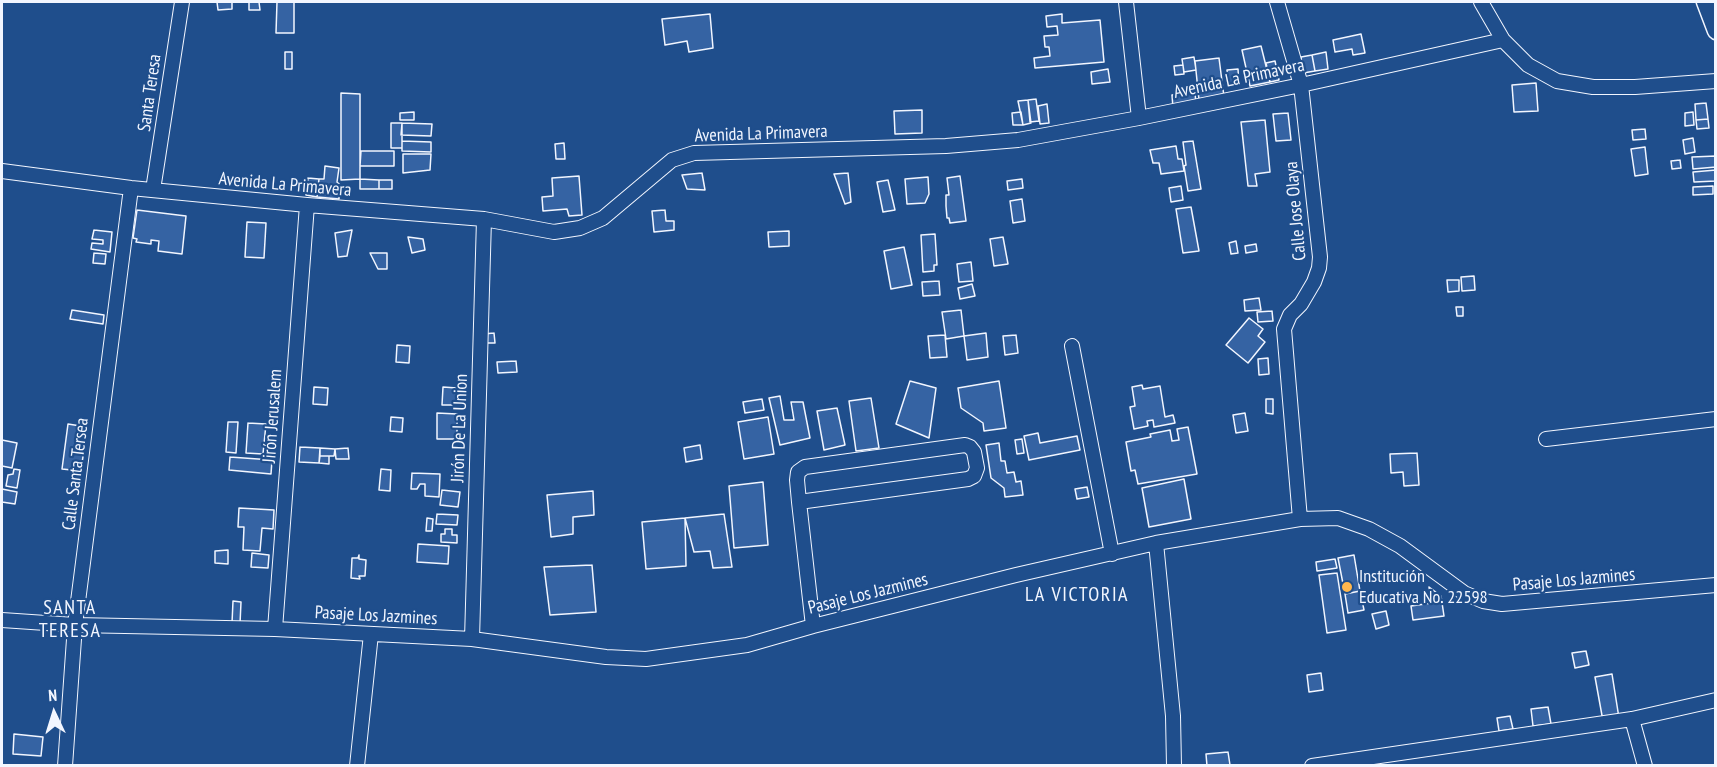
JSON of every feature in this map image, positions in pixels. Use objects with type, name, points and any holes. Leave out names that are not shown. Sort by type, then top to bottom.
[{"type":"street","name":"Santa Teresa","points":[[153,190],[182,2]]},
{"type":"street","points":[[1126,2],[1139,118]]},
{"type":"street","name":"Calle Jose Olaya","points":[[1277,2],[1301,85],[1320,257],[1314,282],[1301,304],[1290,315],[1284,329],[1300,519]]},
{"type":"street","points":[[1481,2],[1503,39],[1528,65],[1557,81],[1604,87],[1716,81]]},
{"type":"street","points":[[1705,2],[1716,31]]},
{"type":"street","name":"Avenida La Primavera","points":[[2,171],[131,188],[307,206],[484,219],[554,232],[580,228],[603,218],[672,160],[694,153],[946,146],[1018,140],[1301,85],[1503,39]]},
{"type":"street","name":"Calle Santa Tersea","points":[[65,765],[75,625],[131,188]]},
{"type":"street","name":"Jirón Jerusalem","points":[[275,629],[307,206]]},
{"type":"street","name":"Jirón De La Union","points":[[472,639],[484,219]]},
{"type":"street","points":[[1072,346],[1112,554]]},
{"type":"street","points":[[1546,438],[1716,419]]},
{"type":"street","points":[[799,502],[968,479],[974,476],[976,468],[974,452],[965,445],[805,467],[798,472],[796,480],[813,626]]},
{"type":"street","name":"Pasaje Los Jazmines","points":[[2,620],[75,625],[275,629],[472,639],[606,657],[646,658],[747,645],[1016,574],[1156,543],[1300,519],[1338,518],[1369,529],[1400,546],[1464,593],[1484,601],[1502,604],[1716,585]]},
{"type":"street","points":[[1156,543],[1173,716],[1174,765]]},
{"type":"street","points":[[357,765],[371,634]]},
{"type":"street","points":[[1312,765],[1632,719],[1716,700]]},
{"type":"street","points":[[1632,719],[1645,765]]},
{"type":"building","points":[[217,2],[232,2],[232,9],[218,10]]},
{"type":"building","points":[[249,2],[259,2],[260,10],[249,10]]},
{"type":"building","points":[[277,2],[294,2],[294,33],[276,33]]},
{"type":"building","points":[[710,14],[713,48],[689,52],[687,41],[665,45],[662,19]]},
{"type":"building","points":[[1062,14],[1062,23],[1100,20],[1104,62],[1035,68],[1034,58],[1050,56],[1049,47],[1045,47],[1044,36],[1058,35],[1057,26],[1047,27],[1046,16]]},
{"type":"building","points":[[1361,34],[1365,53],[1353,55],[1352,49],[1335,52],[1333,40]]},
{"type":"building","points":[[1261,46],[1270,82],[1250,86],[1242,50]]},
{"type":"building","points":[[285,52],[292,52],[292,69],[285,69]]},
{"type":"building","points":[[1326,52],[1328,69],[1315,71],[1312,55]]},
{"type":"building","points":[[1312,55],[1315,71],[1303,73],[1301,57]]},
{"type":"building","points":[[1194,57],[1196,70],[1184,72],[1182,59]]},
{"type":"building","points":[[1219,58],[1224,97],[1199,100],[1195,61]]},
{"type":"building","points":[[1275,61],[1279,80],[1270,82],[1266,63]]},
{"type":"building","points":[[1183,65],[1184,74],[1175,75],[1174,66]]},
{"type":"building","points":[[1108,69],[1110,82],[1092,84],[1091,72]]},
{"type":"building","points":[[1238,69],[1239,85],[1228,86],[1227,70]]},
{"type":"building","points":[[1536,83],[1538,111],[1514,112],[1512,85]]},
{"type":"building","points":[[1195,92],[1196,105],[1173,108],[1172,95]]},
{"type":"building","points":[[341,93],[360,94],[360,179],[341,180]]},
{"type":"building","points":[[1036,99],[1039,121],[1030,122],[1028,100]]},
{"type":"building","points":[[1028,100],[1031,123],[1023,125],[1018,101]]},
{"type":"building","points":[[1706,103],[1708,119],[1696,120],[1695,104]]},
{"type":"building","points":[[1047,104],[1049,123],[1040,124],[1038,106]]},
{"type":"building","points":[[922,110],[922,133],[895,134],[894,111]]},
{"type":"building","points":[[414,112],[414,120],[400,120],[400,113]]},
{"type":"building","points":[[1021,112],[1023,125],[1013,125],[1012,113]]},
{"type":"building","points":[[1693,112],[1694,125],[1685,126],[1685,113]]},
{"type":"building","points":[[1288,113],[1291,140],[1276,141],[1273,114]]},
{"type":"building","points":[[1708,119],[1709,128],[1697,129],[1696,120]]},
{"type":"building","points":[[1265,120],[1270,172],[1255,174],[1257,186],[1248,186],[1241,122]]},
{"type":"building","points":[[391,123],[402,123],[402,148],[391,148]]},
{"type":"building","points":[[402,123],[432,124],[431,136],[401,135]]},
{"type":"building","points":[[1645,129],[1646,139],[1633,140],[1632,130]]},
{"type":"building","points":[[1693,138],[1695,152],[1685,154],[1683,140]]},
{"type":"building","points":[[402,141],[431,142],[431,152],[402,151]]},
{"type":"building","points":[[1193,141],[1201,189],[1188,191],[1183,142]]},
{"type":"building","points":[[564,143],[565,159],[556,159],[555,144]]},
{"type":"building","points":[[1176,146],[1178,159],[1182,159],[1184,171],[1161,174],[1159,163],[1153,163],[1150,150]]},
{"type":"building","points":[[1645,147],[1648,174],[1635,176],[1631,149]]},
{"type":"building","points":[[361,151],[394,151],[394,166],[360,166]]},
{"type":"building","points":[[403,154],[431,154],[430,170],[403,173]]},
{"type":"building","points":[[1716,156],[1716,167],[1693,169],[1692,157]]},
{"type":"building","points":[[1680,160],[1681,168],[1672,169],[1671,161]]},
{"type":"building","points":[[325,166],[339,168],[337,182],[340,185],[339,199],[317,197],[319,179],[324,179]]},
{"type":"building","points":[[1716,170],[1716,181],[1694,182],[1693,172]]},
{"type":"building","points":[[702,173],[705,190],[687,189],[682,175]]},
{"type":"building","points":[[848,173],[851,202],[845,204],[834,174]]},
{"type":"building","points":[[579,176],[582,215],[569,216],[567,209],[543,211],[542,197],[553,196],[552,178]]},
{"type":"building","points":[[960,176],[966,221],[950,223],[946,206],[946,195],[949,195],[947,178]]},
{"type":"building","points":[[928,177],[929,194],[925,203],[907,204],[905,179]]},
{"type":"building","points":[[308,178],[319,179],[317,197],[306,195]]},
{"type":"building","points":[[360,179],[379,180],[379,189],[360,189]]},
{"type":"building","points":[[1022,179],[1023,188],[1008,190],[1007,181]]},
{"type":"building","points":[[379,180],[392,180],[392,189],[379,189]]},
{"type":"building","points":[[888,180],[895,210],[883,212],[877,182]]},
{"type":"building","points":[[1181,186],[1183,200],[1171,202],[1169,188]]},
{"type":"building","points":[[1713,186],[1713,194],[1693,195],[1693,187]]},
{"type":"building","points":[[1022,199],[1025,221],[1013,223],[1010,201]]},
{"type":"building","points":[[1191,207],[1199,251],[1183,253],[1176,209]]},
{"type":"building","points":[[137,210],[186,216],[182,254],[158,251],[159,241],[151,240],[151,244],[136,242],[137,239],[133,238]]},
{"type":"building","points":[[665,210],[666,221],[674,221],[674,230],[654,232],[652,211]]},
{"type":"building","points":[[247,222],[266,223],[264,258],[245,257]]},
{"type":"building","points":[[94,230],[112,232],[110,252],[91,249],[92,243],[103,244],[103,240],[92,239]]},
{"type":"building","points":[[352,230],[347,256],[338,257],[335,233]]},
{"type":"building","points":[[789,231],[789,246],[769,247],[768,232]]},
{"type":"building","points":[[935,234],[937,265],[934,265],[934,271],[923,272],[921,235]]},
{"type":"building","points":[[408,237],[423,239],[425,250],[412,253]]},
{"type":"building","points":[[1003,237],[1008,264],[994,266],[990,239]]},
{"type":"building","points":[[1236,241],[1238,253],[1231,254],[1229,243]]},
{"type":"building","points":[[1256,244],[1257,251],[1246,253],[1245,246]]},
{"type":"building","points":[[904,247],[912,285],[891,289],[884,251]]},
{"type":"building","points":[[94,253],[106,254],[105,264],[93,263]]},
{"type":"building","points":[[370,253],[387,253],[387,269],[378,269]]},
{"type":"building","points":[[971,262],[973,281],[959,282],[957,264]]},
{"type":"building","points":[[1474,276],[1475,290],[1462,291],[1461,277]]},
{"type":"building","points":[[1447,280],[1459,280],[1459,291],[1448,292]]},
{"type":"building","points":[[939,281],[940,295],[923,296],[922,282]]},
{"type":"building","points":[[972,284],[975,296],[960,299],[958,288]]},
{"type":"building","points":[[1259,298],[1261,310],[1245,311],[1244,300]]},
{"type":"building","points":[[1456,307],[1463,307],[1463,316],[1457,316]]},
{"type":"building","points":[[72,310],[104,315],[103,324],[70,319]]},
{"type":"building","points":[[961,310],[964,336],[946,339],[942,312]]},
{"type":"building","points":[[1272,311],[1273,321],[1258,322],[1257,312]]},
{"type":"building","points":[[1249,318],[1263,329],[1258,336],[1265,342],[1248,363],[1226,345]]},
{"type":"building","points":[[494,333],[495,343],[484,343],[483,334]]},
{"type":"building","points":[[986,333],[988,357],[967,360],[964,336]]},
{"type":"building","points":[[945,335],[947,357],[930,358],[928,336]]},
{"type":"building","points":[[1016,335],[1018,353],[1005,355],[1003,336]]},
{"type":"building","points":[[397,345],[410,346],[409,363],[396,362]]},
{"type":"building","points":[[1268,358],[1269,374],[1259,375],[1258,359]]},
{"type":"building","points":[[516,361],[517,372],[498,373],[497,362]]},
{"type":"building","points":[[910,381],[936,388],[929,438],[896,424]]},
{"type":"building","points":[[999,381],[1006,428],[984,431],[983,423],[961,408],[958,388]]},
{"type":"building","points":[[1142,385],[1143,389],[1160,386],[1165,417],[1173,415],[1175,423],[1154,427],[1153,420],[1147,421],[1148,426],[1134,429],[1130,407],[1135,406],[1132,387]]},
{"type":"building","points":[[314,387],[328,388],[327,405],[313,404]]},
{"type":"building","points":[[443,387],[457,388],[456,405],[442,405]]},
{"type":"building","points":[[780,396],[784,420],[794,420],[791,402],[803,402],[810,438],[780,445],[769,398]]},
{"type":"building","points":[[871,398],[879,448],[856,451],[849,401]]},
{"type":"building","points":[[762,399],[764,410],[745,413],[743,402]]},
{"type":"building","points":[[1266,399],[1273,399],[1273,414],[1266,413]]},
{"type":"building","points":[[837,408],[845,445],[824,450],[817,411]]},
{"type":"building","points":[[437,413],[457,414],[457,439],[437,439]]},
{"type":"building","points":[[1245,413],[1248,431],[1236,433],[1233,415]]},
{"type":"building","points":[[391,417],[403,418],[402,432],[390,431]]},
{"type":"building","points":[[768,417],[774,454],[744,459],[738,422]]},
{"type":"building","points":[[228,422],[238,422],[236,453],[226,452]]},
{"type":"building","points":[[248,423],[266,424],[263,454],[246,453]]},
{"type":"building","points":[[68,424],[87,427],[81,471],[62,469]]},
{"type":"building","points":[[1188,427],[1197,474],[1138,484],[1135,470],[1131,471],[1126,442],[1170,430],[1172,441],[1179,440],[1177,429]]},
{"type":"building","points":[[1038,433],[1040,443],[1077,436],[1080,450],[1029,460],[1024,436]]},
{"type":"building","points":[[1022,439],[1024,453],[1017,454],[1015,440]]},
{"type":"building","points":[[2,440],[17,443],[12,468],[2,466]]},
{"type":"building","points":[[999,443],[1001,461],[1005,461],[1007,473],[1014,472],[1016,482],[1021,481],[1023,495],[1005,497],[1004,488],[991,478],[986,445]]},
{"type":"building","points":[[700,445],[702,459],[686,462],[684,448]]},
{"type":"building","points":[[300,447],[320,448],[319,463],[299,462]]},
{"type":"building","points":[[320,448],[335,449],[334,456],[320,456]]},
{"type":"building","points":[[348,448],[349,459],[336,459],[335,449]]},
{"type":"building","points":[[1417,453],[1419,485],[1404,486],[1403,472],[1391,473],[1390,454]]},
{"type":"building","points":[[320,456],[329,456],[329,464],[319,463]]},
{"type":"building","points":[[230,457],[272,460],[271,474],[229,470]]},
{"type":"building","points":[[14,469],[20,470],[17,488],[6,486],[8,475],[13,474]]},
{"type":"building","points":[[381,469],[391,470],[390,491],[379,490]]},
{"type":"building","points":[[412,473],[440,474],[439,497],[425,496],[425,484],[420,484],[417,489],[411,489]]},
{"type":"building","points":[[1184,479],[1191,519],[1149,527],[1142,488]]},
{"type":"building","points":[[763,482],[768,545],[734,548],[729,486]]},
{"type":"building","points":[[1087,487],[1089,497],[1077,499],[1075,489]]},
{"type":"building","points":[[2,489],[17,492],[15,504],[2,502]]},
{"type":"building","points":[[442,490],[460,492],[458,507],[440,505]]},
{"type":"building","points":[[593,491],[594,515],[573,517],[573,534],[551,537],[547,495]]},
{"type":"building","points":[[239,508],[274,510],[273,529],[262,528],[260,551],[243,550],[244,527],[238,527]]},
{"type":"building","points":[[437,514],[458,515],[457,525],[436,524]]},
{"type":"building","points":[[724,514],[732,567],[713,568],[710,551],[694,552],[685,518]]},
{"type":"building","points":[[427,518],[433,519],[432,531],[426,531]]},
{"type":"building","points":[[685,518],[686,566],[646,569],[642,522]]},
{"type":"building","points":[[445,529],[452,529],[452,535],[457,535],[457,543],[441,542],[441,534],[445,534]]},
{"type":"building","points":[[418,544],[449,546],[448,564],[417,562]]},
{"type":"building","points":[[228,550],[228,564],[215,563],[215,551]]},
{"type":"building","points":[[252,553],[269,555],[268,568],[251,567]]},
{"type":"building","points":[[359,555],[359,559],[366,560],[365,576],[359,576],[360,579],[351,578],[352,558],[358,558]]},
{"type":"building","points":[[1354,555],[1360,591],[1345,594],[1338,558]]},
{"type":"building","points":[[1335,559],[1337,568],[1317,571],[1316,562]]},
{"type":"building","points":[[592,565],[596,612],[550,615],[544,567]]},
{"type":"building","points":[[1337,573],[1346,630],[1327,633],[1319,575]]},
{"type":"building","points":[[1429,587],[1441,596],[1444,616],[1413,620],[1411,606],[1432,603]]},
{"type":"building","points":[[1360,591],[1364,610],[1348,613],[1345,594]]},
{"type":"building","points":[[233,601],[241,602],[240,624],[232,623]]},
{"type":"building","points":[[1386,611],[1389,625],[1376,629],[1372,614]]},
{"type":"building","points":[[1586,651],[1589,665],[1575,668],[1572,653]]},
{"type":"building","points":[[1321,673],[1323,690],[1309,692],[1307,675]]},
{"type":"building","points":[[1612,674],[1619,718],[1603,721],[1595,677]]},
{"type":"building","points":[[1548,707],[1551,724],[1533,726],[1531,709]]},
{"type":"building","points":[[1510,716],[1513,729],[1499,731],[1497,718]]},
{"type":"building","points":[[14,734],[43,737],[41,756],[13,754]]},
{"type":"building","points":[[1228,752],[1230,765],[1207,766],[1206,754]]},
{"type":"place","name":"Institución Educativa No. 22598","points":[[1347,587]]},
{"type":"district","name":"LA VICTORIA","points":[[1077,595]]},
{"type":"district","name":"SANTA TERESA","points":[[70,620]]}]
